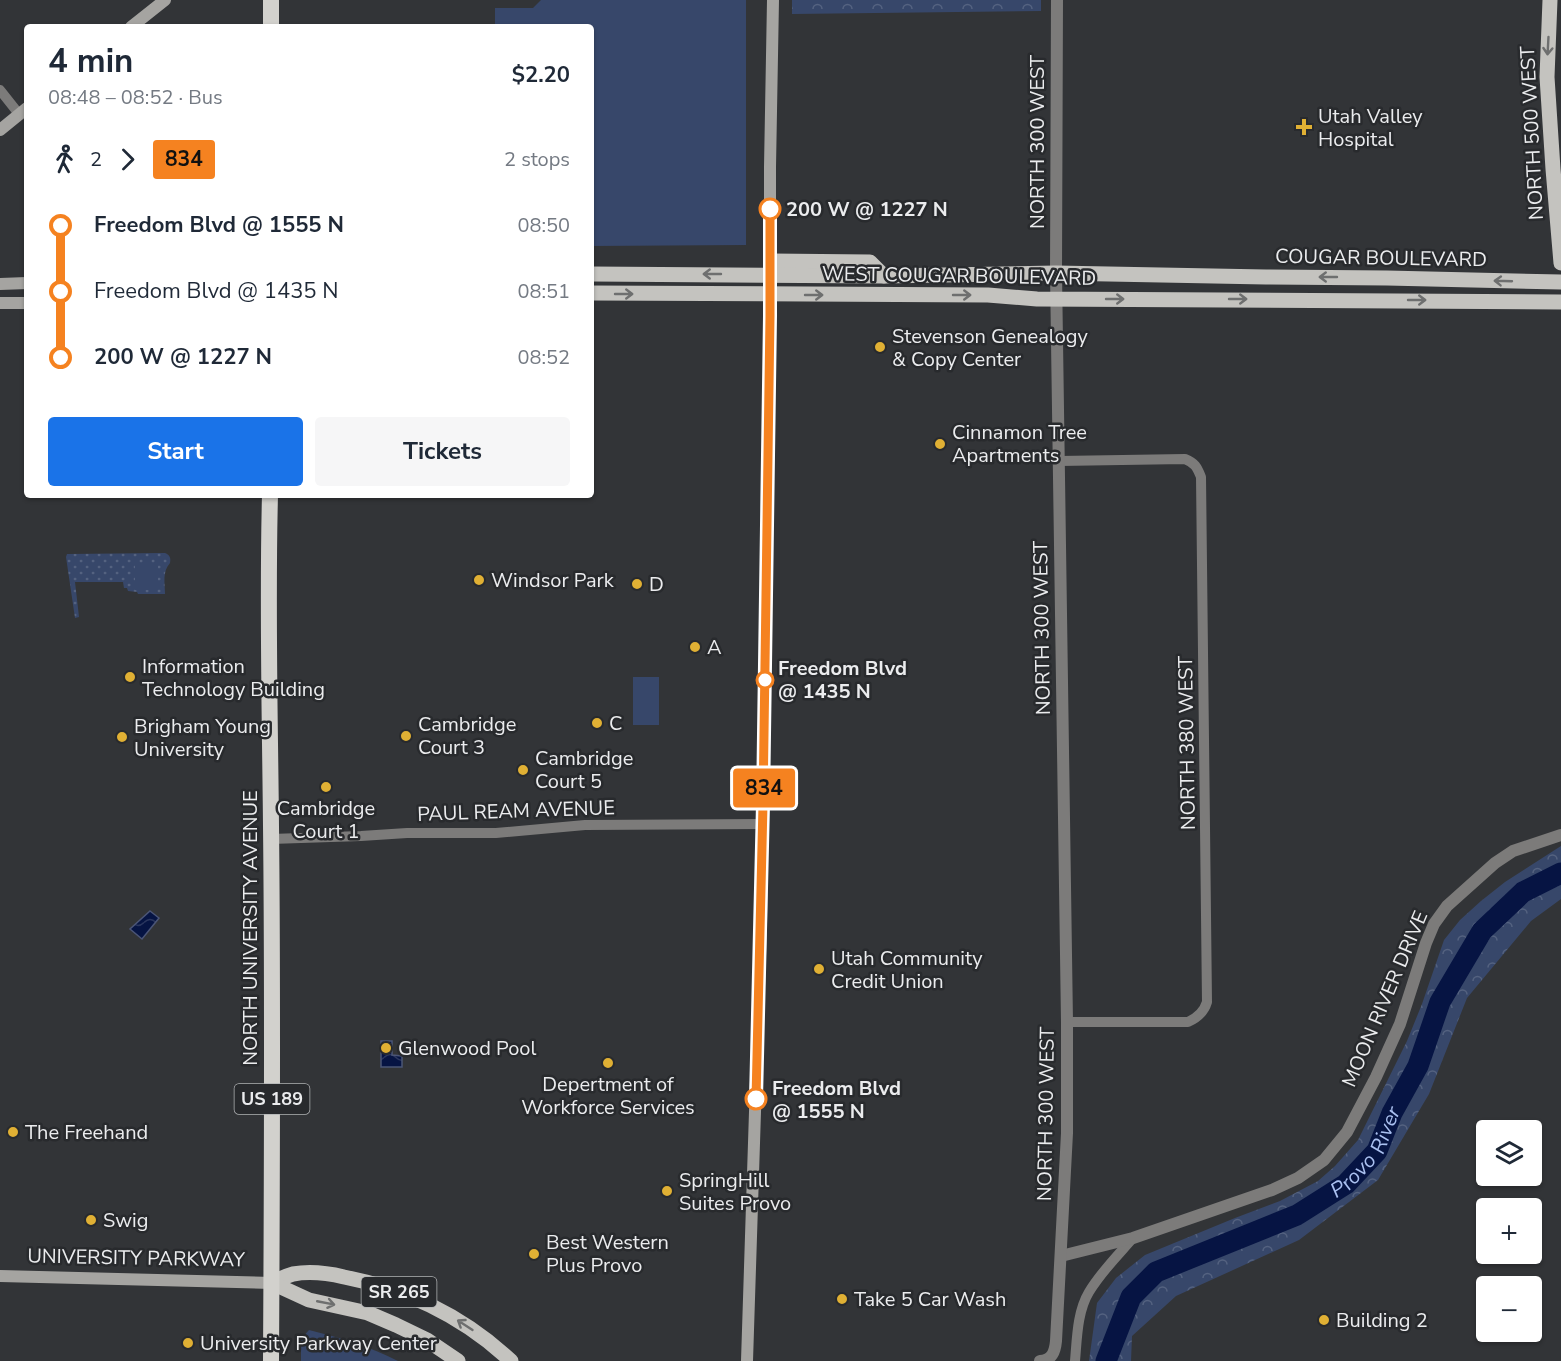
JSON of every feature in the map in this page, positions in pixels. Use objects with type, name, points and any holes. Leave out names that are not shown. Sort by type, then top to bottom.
[{"type":"highway","points":[[271,0],[271,24]]},
{"type":"highway","name":"NORTH UNIVERSITY AVENUE","points":[[270,498],[268,674],[271,839],[271,1361]]},
{"type":"main road","points":[[135,24],[165,0]]},
{"type":"main road","points":[[747,1361],[763,824],[773,0]]},
{"type":"main road","name":"NORTH 500 WEST","points":[[1550,0],[1547,76],[1552,169],[1561,263]]},
{"type":"main road","points":[[0,129],[23,111]]},
{"type":"main road","name":"WEST COUGAR BOULEVARD","points":[[594,274],[771,268],[884,276],[1056,273],[1200,276]]},
{"type":"main road","name":"COUGAR BOULEVARD","points":[[1200,276],[1561,282]]},
{"type":"main road","points":[[0,284],[24,284]]},
{"type":"main road","name":"WEST COUGAR BOULEVARD","points":[[594,294],[988,295],[1326,301]]},
{"type":"main road","name":"COUGAR BOULEVARD","points":[[1326,301],[1561,302]]},
{"type":"main road","points":[[0,303],[24,303]]},
{"type":"main road","name":"UNIVERSITY PARKWAY","points":[[0,1276],[272,1282],[294,1274],[317,1272],[381,1286],[418,1300],[456,1319],[511,1361]]},
{"type":"main road","name":"UNIVERSITY PARKWAY","points":[[272,1282],[309,1300],[368,1314],[396,1325],[428,1340],[458,1361]]},
{"type":"street","name":"NORTH 300 WEST","points":[[1046,1360],[1053,1355],[1055,1350],[1062,1256],[1067,1132],[1056,298],[1057,0]]},
{"type":"street","points":[[0,90],[23,111]]},
{"type":"street","name":"NORTH 380 WEST","points":[[1059,461],[1185,459],[1194,462],[1201,477],[1208,995],[1206,1008],[1194,1019],[1179,1023],[1067,1022]]},
{"type":"street","name":"PAUL REAM AVENUE","points":[[271,839],[407,833],[496,833],[585,825],[763,824]]},
{"type":"street","name":"MOON RIVER DRIVE","points":[[1133,1238],[1272,1190],[1298,1178],[1324,1160],[1347,1132],[1376,1077],[1400,1024],[1426,943],[1434,924],[1447,906],[1495,863],[1514,851],[1561,835]]},
{"type":"street","points":[[1062,1256],[1133,1238]]},
{"type":"street","points":[[1075,1361],[1080,1315],[1088,1294],[1110,1263],[1133,1238]]},
{"type":"street","points":[[1040,1361],[1046,1360]]},
{"type":"green space","points":[[541,0],[746,0],[746,245],[594,246],[594,24],[495,24],[495,8],[533,8]]},
{"type":"green space","points":[[792,0],[1041,0],[1041,11],[792,14]]},
{"type":"green space","points":[[165,553],[169,556],[170,563],[165,574],[165,594],[138,594],[124,588],[123,582],[75,582],[79,617],[75,618],[67,554]]},
{"type":"green space","points":[[135,563],[158,563],[158,590],[135,590]]},
{"type":"green space","points":[[633,677],[659,677],[659,725],[633,725]]},
{"type":"green space","points":[[1561,846],[1561,899],[1531,921],[1467,998],[1429,1094],[1378,1180],[1299,1240],[1176,1296],[1132,1336],[1131,1361],[1089,1361],[1097,1303],[1116,1278],[1145,1255],[1280,1201],[1318,1181],[1335,1166],[1358,1140],[1407,1041],[1444,940],[1460,920],[1481,901],[1505,882]]},
{"type":"green space","points":[[309,1330],[343,1339],[398,1361],[301,1361],[301,1339]]},
{"type":"water","points":[[150,911],[159,918],[142,939],[130,929]]},
{"type":"water","name":"Glenwood Pool","points":[[381,1041],[392,1041],[392,1055],[402,1056],[402,1067],[381,1067]]},
{"type":"waterway","name":"Provo River","points":[[1106,1361],[1131,1297],[1156,1272],[1297,1215],[1346,1184],[1377,1151],[1392,1113],[1418,1066],[1440,1002],[1482,931],[1523,892],[1561,873]]},
{"type":"bus line","name":"834","points":[[756,1099],[763,804],[770,209]]},
{"type":"place","name":"Utah Valley Hospital","points":[[1304,127]]},
{"type":"place","name":"200 W @ 1227 N","points":[[770,209]]},
{"type":"place","name":"Stevenson Genealogy & Copy Center","points":[[880,347]]},
{"type":"place","name":"Cinnamon Tree Apartments","points":[[940,444]]},
{"type":"place","name":"Windsor Park","points":[[479,580]]},
{"type":"place","name":"D","points":[[637,584]]},
{"type":"place","name":"A","points":[[695,647]]},
{"type":"place","name":"Information Technology Building","points":[[130,677]]},
{"type":"place","name":"Freedom Blvd @ 1435 N","points":[[765,680]]},
{"type":"place","name":"C","points":[[597,723]]},
{"type":"place","name":"Cambridge Court 3","points":[[406,736]]},
{"type":"place","name":"Brigham Young University","points":[[122,737]]},
{"type":"place","name":"Cambridge Court 5","points":[[523,770]]},
{"type":"place","name":"Cambridge Court 1","points":[[326,787]]},
{"type":"place","name":"Utah Community Credit Union","points":[[819,969]]},
{"type":"place","name":"Glenwood Pool","points":[[386,1048]]},
{"type":"place","name":"Depertment of Workforce Services","points":[[608,1063]]},
{"type":"place","name":"Freedom Blvd @ 1555 N","points":[[756,1099]]},
{"type":"place","name":"The Freehand","points":[[13,1132]]},
{"type":"place","name":"SpringHill Suites Provo","points":[[667,1191]]},
{"type":"place","name":"Swig","points":[[91,1220]]},
{"type":"place","name":"Best Western Plus Provo","points":[[534,1254]]},
{"type":"place","name":"Take 5 Car Wash","points":[[842,1299]]},
{"type":"place","name":"Building 2","points":[[1324,1320]]},
{"type":"place","name":"University Parkway Center","points":[[188,1343]]}]
